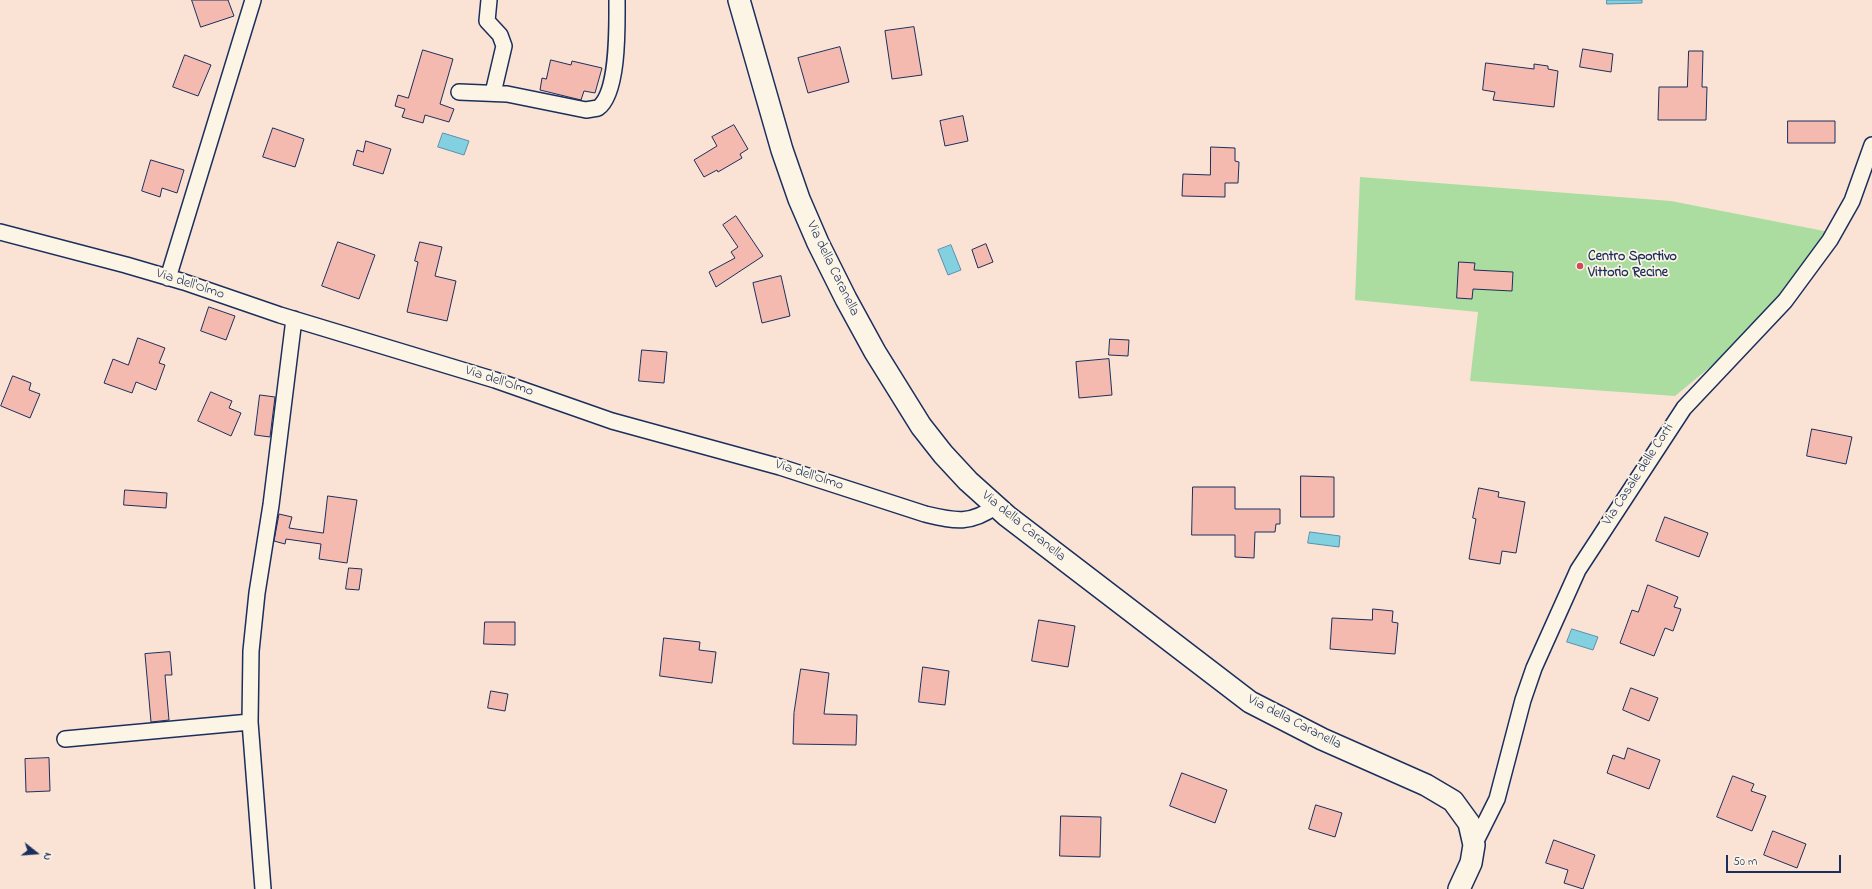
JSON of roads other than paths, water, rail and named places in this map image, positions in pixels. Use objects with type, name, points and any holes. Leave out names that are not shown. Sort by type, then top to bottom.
[{"type":"main road","name":"Via della Caranella","points":[[739,0],[790,172],[802,206],[833,275],[875,352],[925,431],[948,460],[996,506],[1250,702],[1286,722],[1422,782],[1447,797],[1458,806],[1469,823],[1474,845],[1471,863],[1459,889]]},
{"type":"street","points":[[168,278],[253,0]]},
{"type":"street","points":[[489,0],[486,21],[500,35],[504,46],[494,93]]},
{"type":"street","points":[[459,92],[494,93],[586,110],[594,110],[602,106],[608,94],[615,60],[617,0]]},
{"type":"street","name":"Via Casale delle Corti","points":[[1474,845],[1500,790],[1518,718],[1534,668],[1578,570],[1684,408],[1764,324],[1819,257],[1835,233],[1850,206],[1872,145]]},
{"type":"street","name":"Via dell'Olmo","points":[[0,232],[168,278],[294,319],[483,376],[627,425],[813,476],[925,514],[946,519],[967,520],[981,516],[996,506]]},
{"type":"street","points":[[263,889],[250,722],[251,664],[254,619],[273,493],[294,319]]},
{"type":"street","points":[[65,738],[250,722]]},
{"type":"water","points":[[1607,0],[1642,0],[1642,3],[1607,4]]},
{"type":"water","points":[[443,133],[469,141],[464,155],[438,147]]},
{"type":"water","points":[[951,245],[961,270],[948,275],[938,250]]},
{"type":"water","points":[[1310,532],[1340,536],[1339,547],[1308,543]]},
{"type":"water","points":[[1572,629],[1598,637],[1593,650],[1567,642]]},
{"type":"place","name":"Centro Sportivo Vittorio Recine","points":[[1580,266]]}]
